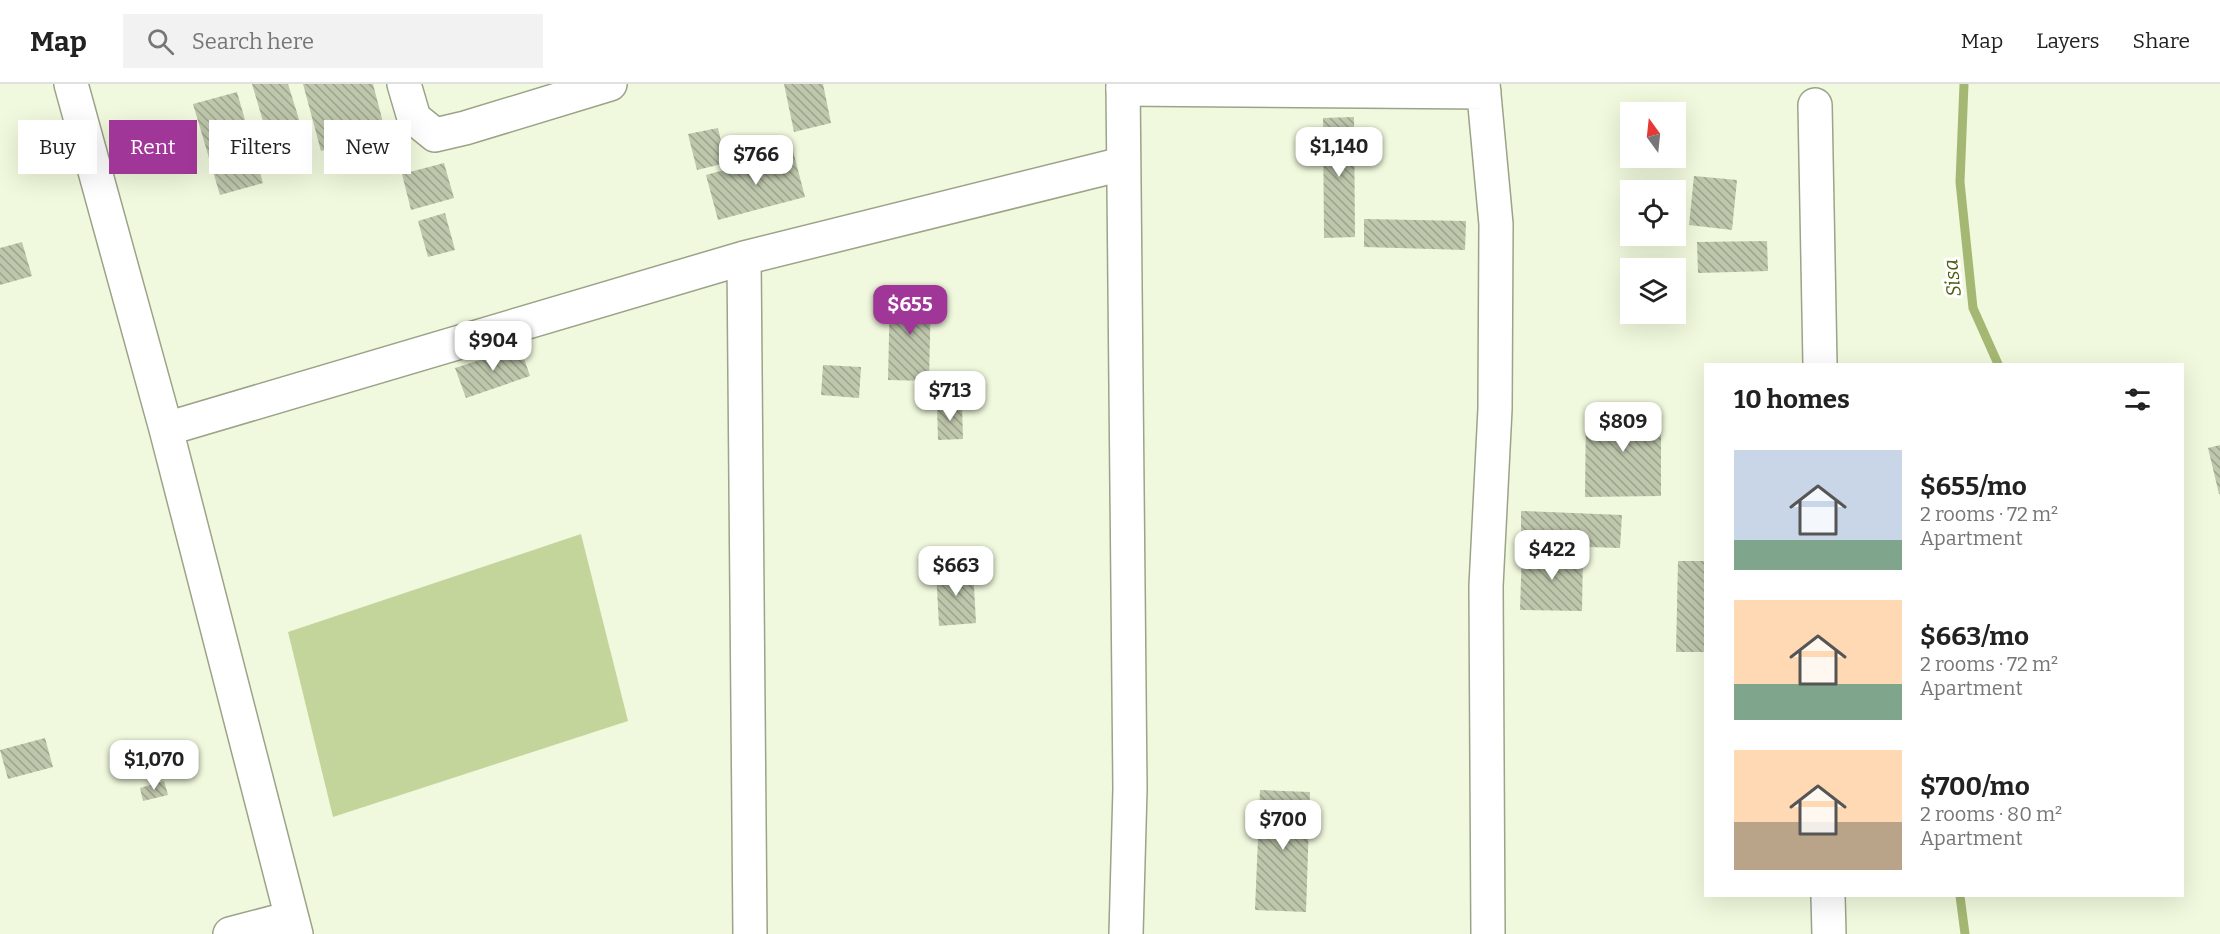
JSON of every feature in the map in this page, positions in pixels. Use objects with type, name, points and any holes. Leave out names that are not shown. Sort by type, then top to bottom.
[{"type":"street","points":[[71,84],[166,429],[294,926],[230,934]]},
{"type":"street","points":[[404,84],[414,118],[435,135],[610,84]]},
{"type":"street","points":[[1104,934],[1126,934],[1130,789],[1123,86],[1484,88],[1496,224],[1495,409],[1486,586],[1488,934]]},
{"type":"street","points":[[1815,105],[1820,363]]},
{"type":"street","points":[[166,429],[744,258],[1122,164]]},
{"type":"street","points":[[744,258],[750,934]]},
{"type":"street","points":[[1828,897],[1829,934]]},
{"type":"green space","points":[[581,534],[628,721],[333,817],[288,632]]},
{"type":"building","points":[[252,84],[288,84],[299,120],[263,120]]},
{"type":"building","points":[[303,84],[373,84],[382,120],[324,120],[324,150],[321,151]]},
{"type":"building","points":[[784,84],[823,84],[831,123],[794,132]]},
{"type":"building","points":[[237,92],[245,120],[209,120],[209,158],[193,104]]},
{"type":"building","points":[[1354,117],[1355,237],[1324,238],[1323,118]]},
{"type":"building","points":[[718,128],[726,163],[697,170],[688,134]]},
{"type":"building","points":[[793,151],[805,197],[718,220],[706,175]]},
{"type":"building","points":[[444,163],[454,198],[411,210],[402,174],[411,174],[411,172]]},
{"type":"building","points":[[214,174],[260,174],[263,183],[220,195]]},
{"type":"building","points":[[1694,176],[1737,180],[1732,230],[1689,225]]},
{"type":"building","points":[[445,213],[455,250],[428,257],[418,221]]},
{"type":"building","points":[[1364,219],[1466,221],[1465,250],[1364,247]]},
{"type":"building","points":[[1767,241],[1768,271],[1698,273],[1697,242]]},
{"type":"building","points":[[22,242],[32,276],[0,285],[0,248]]},
{"type":"building","points":[[890,291],[931,292],[929,381],[888,380]]},
{"type":"building","points":[[520,347],[530,376],[466,398],[455,368]]},
{"type":"building","points":[[823,365],[861,367],[859,398],[821,395]]},
{"type":"building","points":[[962,405],[963,439],[938,440],[937,406]]},
{"type":"building","points":[[1586,410],[1661,410],[1661,496],[1585,497]]},
{"type":"building","points":[[2220,445],[2220,494],[2219,494],[2208,448]]},
{"type":"building","points":[[1521,511],[1622,515],[1620,548],[1521,545]]},
{"type":"building","points":[[1522,550],[1583,552],[1582,611],[1520,610]]},
{"type":"building","points":[[1678,561],[1704,561],[1704,652],[1676,652]]},
{"type":"building","points":[[973,569],[976,623],[939,626],[936,571]]},
{"type":"building","points":[[45,738],[53,767],[8,779],[0,750]]},
{"type":"building","points":[[164,781],[168,795],[143,801],[140,788]]},
{"type":"building","points":[[1260,790],[1310,792],[1306,912],[1255,910]]},
{"type":"waterway","name":"Sisa","points":[[1964,84],[1960,182],[1973,308],[1998,363]]},
{"type":"waterway","name":"Sisa","points":[[1960,897],[1965,934]]}]
